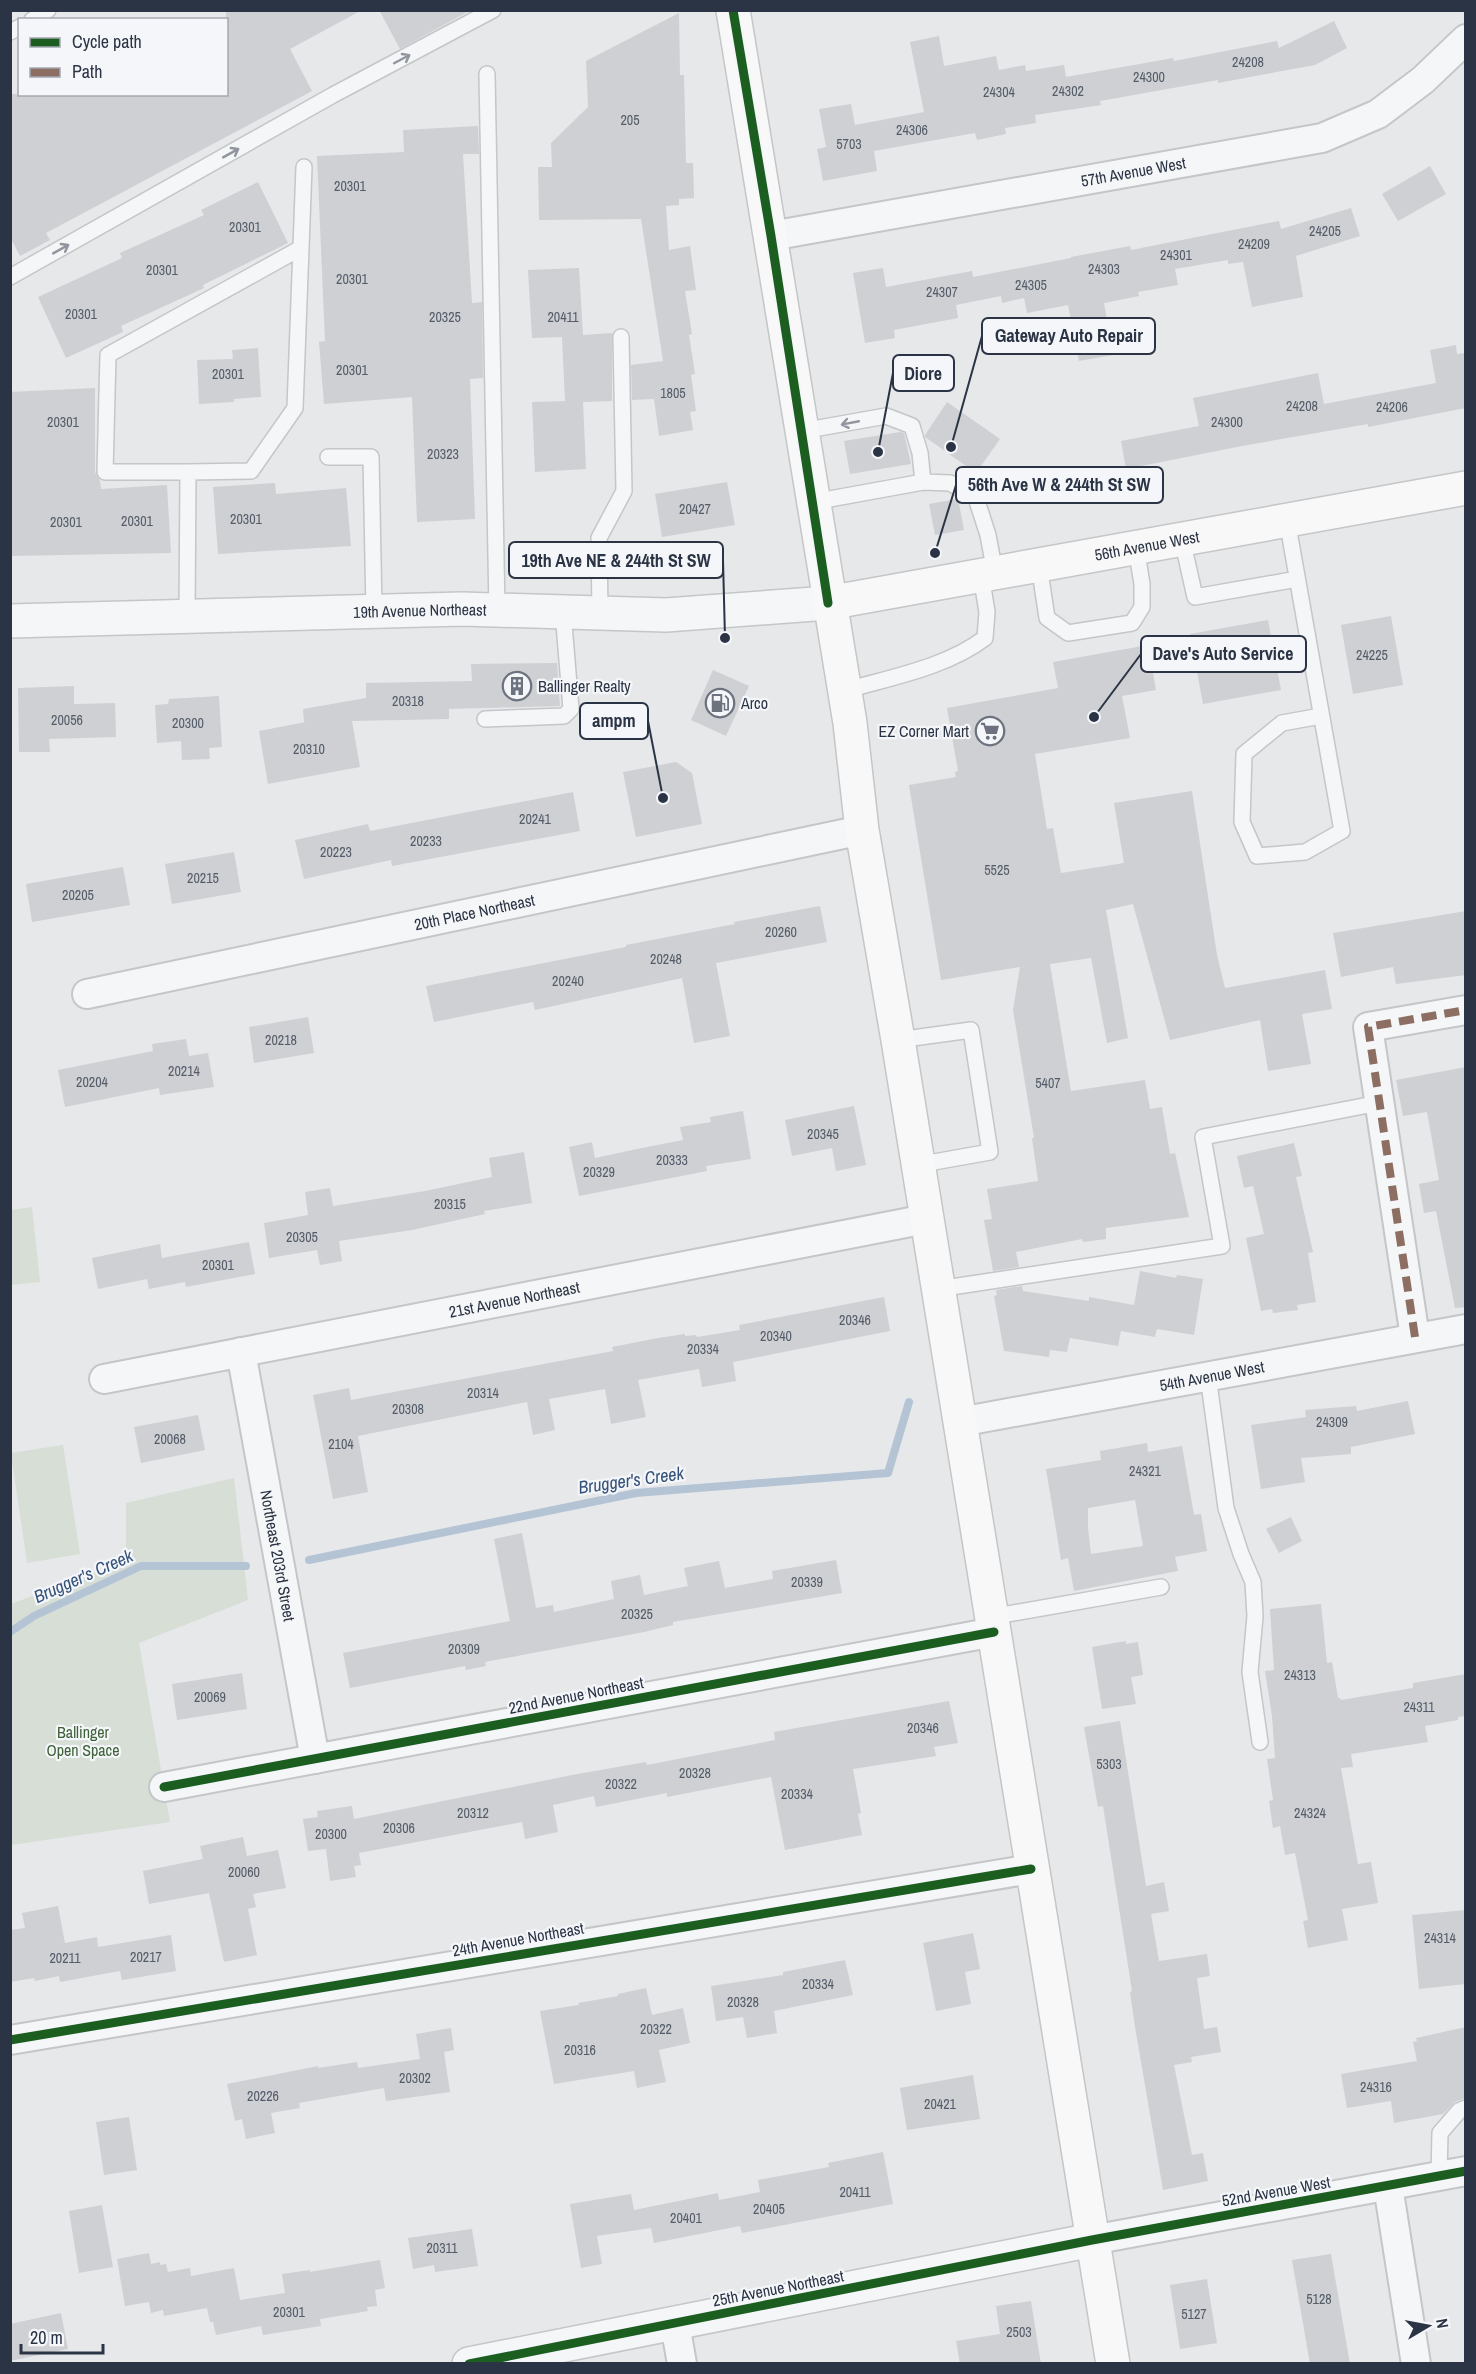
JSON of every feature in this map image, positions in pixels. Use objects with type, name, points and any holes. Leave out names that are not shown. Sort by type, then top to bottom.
[{"type":"main road","points":[[732,10],[771,236],[828,603],[844,691],[862,830],[1113,2364]]},
{"type":"main road","name":"56th Avenue West","points":[[828,603],[1466,488]]},
{"type":"street","name":"57th Avenue West","points":[[771,236],[1322,138],[1378,114],[1423,80],[1466,39]]},
{"type":"street","name":"19th Avenue Northeast","points":[[10,621],[374,611],[497,610],[666,615],[828,603]]},
{"type":"street","name":"20th Place Northeast","points":[[87,994],[862,830]]},
{"type":"street","points":[[1415,1337],[1368,1027],[1466,1010]]},
{"type":"street","name":"21st Avenue Northeast","points":[[104,1378],[926,1219]]},
{"type":"street","name":"54th Avenue West","points":[[960,1422],[1466,1329]]},
{"type":"street","name":"Northeast 203rd Street","points":[[241,1352],[315,1760]]},
{"type":"street","name":"22nd Avenue Northeast","points":[[164,1787],[315,1760],[993,1625]]},
{"type":"street","name":"24th Avenue Northeast","points":[[10,2040],[1031,1869]]},
{"type":"street","name":"52nd Avenue West","points":[[1092,2240],[1452,2174]]},
{"type":"street","points":[[1388,2186],[1416,2364]]},
{"type":"street","name":"25th Avenue Northeast","points":[[469,2364],[1092,2240]]},
{"type":"street","points":[[675,2324],[682,2364]]},
{"type":"lane","points":[[35,18],[48,10]]},
{"type":"lane","points":[[10,277],[333,95],[493,10]]},
{"type":"lane","points":[[487,74],[497,610]]},
{"type":"lane","points":[[301,248],[108,355],[105,472],[251,471],[295,408],[301,248],[304,167]]},
{"type":"lane","points":[[600,613],[599,538],[624,491],[621,337]]},
{"type":"lane","points":[[802,431],[886,416],[912,426],[920,453],[923,482]]},
{"type":"lane","points":[[328,457],[371,457],[374,611]]},
{"type":"lane","points":[[187,616],[188,472]]},
{"type":"lane","points":[[813,502],[923,482],[950,483],[976,498],[988,535],[985,638],[969,650],[933,665],[844,691]]},
{"type":"lane","points":[[1287,520],[1342,831],[1305,852],[1257,856],[1242,822],[1244,754],[1282,723],[1321,716]]},
{"type":"lane","points":[[1182,539],[1195,597],[1297,579]]},
{"type":"lane","points":[[1039,565],[1047,618],[1068,633],[1132,623],[1142,607],[1142,584],[1136,547]]},
{"type":"lane","points":[[485,719],[564,716],[571,709],[564,612]]},
{"type":"lane","points":[[898,1040],[970,1030],[990,1152],[917,1165]]},
{"type":"lane","points":[[938,1289],[1222,1246],[1203,1137],[1379,1103]]},
{"type":"lane","points":[[1208,1376],[1226,1508],[1253,1582],[1255,1616],[1250,1672],[1260,1742]]},
{"type":"lane","points":[[993,1625],[1161,1587]]},
{"type":"lane","points":[[1452,2174],[1440,2133],[1459,2111],[1466,2108]]},
{"type":"green space","points":[[32,1207],[40,1282],[11,1285],[11,1210]]},
{"type":"green space","points":[[63,1445],[80,1554],[27,1563],[11,1453]]},
{"type":"green space","name":"Ballinger Open Space","points":[[234,1478],[248,1600],[139,1643],[170,1822],[11,1845],[11,1604],[126,1561],[126,1503]]},
{"type":"building","points":[[226,10],[362,10],[290,49],[312,91],[46,233],[50,240],[20,256],[10,237],[10,94],[18,94],[18,96],[228,96],[228,18],[226,18]]},
{"type":"building","points":[[379,10],[471,10],[400,49]]},
{"type":"building","points":[[679,13],[680,75],[684,75],[686,163],[693,163],[694,198],[679,199],[679,205],[666,206],[669,250],[690,246],[696,290],[685,291],[692,334],[689,335],[695,374],[691,375],[696,411],[690,412],[693,430],[659,436],[654,399],[632,400],[631,365],[663,361],[641,219],[539,220],[538,167],[552,167],[551,143],[588,107],[586,61]]},
{"type":"building","points":[[1334,21],[1347,48],[1315,65],[1100,101],[1101,105],[1035,115],[1036,123],[1005,128],[1006,134],[977,140],[975,133],[874,151],[877,171],[823,181],[817,149],[826,147],[819,109],[851,104],[855,125],[924,112],[910,42],[939,36],[944,66],[996,56],[999,70],[1025,65],[1026,71],[1064,65],[1066,77],[1173,58],[1174,61],[1277,41],[1279,48]]},
{"type":"building","points":[[478,126],[479,154],[463,154],[472,303],[482,302],[483,378],[470,379],[475,519],[417,522],[412,397],[324,404],[319,342],[325,341],[317,156],[404,152],[403,130]]},
{"type":"building","points":[[1430,166],[1446,194],[1398,221],[1382,194]]},
{"type":"building","points":[[258,182],[288,243],[203,285],[204,288],[121,326],[123,332],[66,358],[38,297],[122,258],[120,253],[204,215],[201,210]]},
{"type":"building","points":[[1351,208],[1360,236],[1296,256],[1303,297],[1252,307],[1243,262],[1228,264],[1228,260],[1175,269],[1178,285],[1138,292],[1139,296],[1104,303],[1113,355],[1079,361],[1068,305],[1027,313],[1024,298],[1002,303],[1001,296],[956,305],[958,318],[894,330],[895,338],[865,343],[853,273],[883,268],[886,287],[972,271],[973,277],[1130,246],[1131,250],[1279,221],[1281,229]]},
{"type":"building","points":[[579,268],[583,335],[612,333],[612,401],[583,402],[586,469],[535,472],[532,402],[565,401],[562,337],[532,338],[528,270]]},
{"type":"building","points":[[1456,345],[1457,354],[1466,353],[1466,408],[1368,427],[1368,424],[1242,446],[1126,469],[1121,441],[1199,426],[1193,398],[1318,373],[1324,404],[1436,383],[1430,350]]},
{"type":"building","points":[[258,348],[261,397],[234,399],[234,402],[199,404],[197,360],[233,359],[232,350]]},
{"type":"building","points":[[95,388],[95,472],[101,489],[167,485],[171,553],[10,556],[10,392]]},
{"type":"building","points":[[947,402],[1000,439],[976,473],[925,437]]},
{"type":"building","points":[[904,433],[911,464],[850,474],[844,441]]},
{"type":"building","points":[[727,482],[735,525],[662,537],[655,494]]},
{"type":"building","points":[[275,483],[276,494],[346,488],[351,546],[218,554],[213,487]]},
{"type":"building","points":[[958,499],[964,530],[935,535],[929,504]]},
{"type":"building","points":[[1391,616],[1403,685],[1353,694],[1341,625]]},
{"type":"building","points":[[1268,620],[1281,690],[1203,704],[1190,634]]},
{"type":"building","points":[[1148,645],[1156,690],[1122,696],[1130,738],[1035,754],[1047,829],[1053,828],[1061,873],[1124,863],[1114,803],[1192,791],[1217,955],[1225,988],[1325,970],[1332,1009],[1302,1014],[1311,1064],[1268,1071],[1260,1020],[1170,1040],[1133,904],[1106,910],[1128,1038],[1107,1043],[1091,958],[1050,964],[1071,1091],[1145,1080],[1150,1109],[1162,1107],[1170,1154],[1175,1153],[1189,1217],[1106,1228],[1106,1239],[1083,1242],[1082,1239],[1016,1252],[1019,1267],[993,1271],[984,1220],[992,1219],[987,1189],[1038,1181],[1032,1138],[1034,1138],[1013,1010],[1020,967],[941,980],[909,785],[956,777],[955,772],[958,771],[947,708],[1058,688],[1053,662]]},
{"type":"building","points":[[557,663],[560,706],[449,709],[449,719],[352,721],[360,767],[268,784],[259,731],[306,722],[304,722],[303,709],[366,698],[366,683],[472,681],[471,664]]},
{"type":"building","name":"Arco","points":[[713,670],[749,686],[726,736],[691,720]]},
{"type":"building","points":[[74,686],[74,704],[115,703],[116,737],[49,739],[50,752],[19,752],[18,688]]},
{"type":"building","points":[[219,696],[222,747],[209,748],[210,759],[182,760],[181,741],[157,743],[155,705],[168,704],[169,699]]},
{"type":"building","points":[[676,762],[692,773],[702,824],[636,837],[623,772]]},
{"type":"building","points":[[573,792],[580,831],[392,866],[391,860],[304,879],[295,840],[368,824],[370,831]]},
{"type":"building","points":[[234,852],[241,892],[172,904],[165,864]]},
{"type":"building","points":[[123,867],[130,905],[32,922],[26,884]]},
{"type":"building","points":[[820,906],[827,942],[716,963],[730,1036],[694,1043],[682,978],[535,1010],[533,1002],[434,1022],[426,986]]},
{"type":"building","points":[[1466,911],[1466,975],[1396,984],[1393,967],[1341,977],[1333,933]]},
{"type":"building","points":[[308,1017],[314,1053],[254,1063],[249,1027]]},
{"type":"building","points":[[186,1039],[189,1056],[208,1053],[214,1087],[160,1095],[159,1088],[65,1107],[58,1070],[153,1051],[152,1044]]},
{"type":"building","points":[[1466,1067],[1466,1307],[1455,1308],[1436,1211],[1424,1213],[1419,1184],[1439,1180],[1427,1112],[1403,1116],[1396,1080]]},
{"type":"building","points":[[854,1106],[866,1165],[836,1171],[832,1148],[792,1156],[785,1120]]},
{"type":"building","points":[[743,1111],[751,1159],[706,1166],[707,1171],[579,1196],[569,1147],[592,1142],[595,1158],[683,1140],[680,1127],[711,1122],[710,1117]]},
{"type":"building","points":[[1294,1143],[1302,1176],[1296,1177],[1313,1252],[1308,1253],[1316,1302],[1297,1305],[1298,1310],[1273,1313],[1272,1309],[1261,1311],[1246,1238],[1264,1234],[1253,1186],[1244,1188],[1237,1156]]},
{"type":"building","points":[[524,1152],[532,1203],[484,1211],[485,1214],[412,1230],[339,1241],[342,1261],[320,1265],[317,1250],[269,1258],[264,1223],[308,1215],[305,1192],[330,1188],[333,1206],[425,1191],[492,1177],[489,1158]]},
{"type":"building","points":[[249,1242],[255,1274],[186,1287],[185,1282],[149,1289],[147,1279],[98,1289],[92,1258],[160,1244],[162,1258]]},
{"type":"building","points":[[1140,1271],[1176,1278],[1177,1275],[1203,1279],[1194,1335],[1157,1329],[1155,1337],[1121,1331],[1118,1346],[1070,1338],[1067,1352],[1050,1350],[1049,1357],[1004,1351],[994,1296],[997,1295],[996,1290],[1022,1286],[1023,1291],[1089,1301],[1089,1297],[1134,1305]]},
{"type":"building","points":[[884,1297],[890,1331],[733,1362],[736,1381],[702,1387],[699,1369],[638,1380],[646,1417],[611,1424],[605,1389],[549,1399],[555,1430],[533,1435],[527,1402],[358,1436],[368,1492],[333,1499],[313,1395],[349,1388],[351,1400],[613,1351],[612,1347],[658,1338],[685,1334],[685,1336],[696,1335],[697,1337],[740,1330],[739,1325]]},
{"type":"building","points":[[1408,1401],[1415,1434],[1351,1447],[1351,1454],[1301,1458],[1305,1482],[1261,1489],[1251,1425],[1306,1417],[1305,1410],[1356,1406],[1357,1411]]},
{"type":"building","points":[[198,1415],[205,1450],[141,1463],[134,1427]]},
{"type":"building","points":[[1147,1443],[1148,1452],[1182,1446],[1194,1515],[1201,1514],[1207,1551],[1175,1557],[1178,1571],[1074,1591],[1068,1558],[1061,1560],[1046,1469],[1101,1460],[1100,1451]],"holes":[[[1135,1500],[1143,1546],[1091,1554],[1088,1508]]]},
{"type":"building","points":[[1291,1517],[1302,1541],[1279,1553],[1266,1529]]},
{"type":"building","points":[[522,1533],[536,1608],[553,1605],[554,1612],[614,1599],[611,1581],[640,1575],[644,1595],[688,1586],[684,1568],[719,1561],[725,1588],[773,1579],[772,1571],[836,1560],[842,1593],[673,1622],[673,1625],[644,1632],[485,1662],[486,1666],[466,1670],[465,1666],[350,1688],[343,1653],[510,1621],[494,1539]]},
{"type":"building","points":[[1321,1604],[1327,1663],[1332,1662],[1338,1698],[1341,1700],[1413,1688],[1413,1683],[1466,1674],[1466,1716],[1458,1717],[1458,1720],[1425,1726],[1428,1742],[1351,1754],[1353,1767],[1341,1768],[1358,1864],[1371,1862],[1378,1903],[1342,1909],[1348,1940],[1308,1948],[1303,1921],[1308,1920],[1295,1853],[1285,1855],[1280,1826],[1273,1828],[1269,1801],[1273,1800],[1267,1759],[1275,1758],[1272,1716],[1265,1671],[1274,1670],[1270,1609]]},
{"type":"building","points":[[1126,1641],[1126,1644],[1138,1642],[1143,1675],[1131,1677],[1136,1704],[1102,1709],[1092,1647]]},
{"type":"building","points":[[242,1673],[247,1709],[177,1720],[172,1684]]},
{"type":"building","points":[[949,1701],[958,1743],[934,1747],[936,1756],[853,1769],[861,1813],[858,1814],[862,1835],[785,1850],[771,1777],[667,1797],[667,1793],[596,1807],[594,1796],[553,1805],[558,1832],[525,1839],[522,1822],[359,1853],[361,1865],[354,1866],[356,1877],[330,1881],[326,1849],[308,1851],[303,1819],[318,1817],[317,1811],[352,1806],[354,1819],[572,1775],[646,1762],[647,1765],[775,1740],[774,1732]]},
{"type":"building","points":[[1120,1721],[1146,1886],[1164,1882],[1169,1911],[1151,1914],[1159,1961],[1207,1954],[1210,1976],[1197,1978],[1204,2029],[1217,2027],[1221,2052],[1191,2057],[1192,2062],[1174,2065],[1192,2155],[1203,2153],[1208,2181],[1163,2190],[1135,2027],[1130,1992],[1132,1991],[1103,1806],[1098,1807],[1084,1727]]},
{"type":"building","points":[[243,1837],[247,1856],[278,1850],[286,1888],[253,1894],[256,1907],[248,1909],[257,1955],[224,1962],[209,1893],[149,1904],[143,1871],[203,1859],[200,1846]]},
{"type":"building","points":[[58,1906],[65,1943],[97,1937],[98,1947],[171,1935],[176,1971],[122,1980],[120,1971],[60,1982],[59,1976],[35,1981],[34,1978],[10,1982],[10,1930],[25,1928],[22,1913]]},
{"type":"building","points":[[1466,1910],[1466,1984],[1419,1989],[1412,1915]]},
{"type":"building","points":[[973,1933],[980,1969],[965,1972],[971,2004],[936,2011],[923,1943]]},
{"type":"building","points":[[845,1960],[853,1995],[774,2011],[777,2033],[747,2038],[743,2017],[716,2021],[711,1986],[783,1975],[783,1972]]},
{"type":"building","points":[[646,1988],[652,2015],[683,2008],[690,2043],[659,2050],[666,2082],[637,2088],[634,2071],[554,2084],[540,2011],[579,2005],[578,2003]]},
{"type":"building","points":[[1466,2027],[1466,2098],[1455,2102],[1443,2114],[1394,2123],[1391,2101],[1347,2108],[1341,2074],[1417,2061],[1413,2042],[1417,2041],[1416,2038]]},
{"type":"building","points":[[451,2028],[454,2050],[444,2052],[450,2092],[386,2101],[384,2088],[299,2103],[300,2108],[271,2113],[275,2133],[246,2139],[242,2119],[235,2121],[227,2084],[318,2066],[318,2068],[357,2062],[358,2068],[420,2059],[416,2034]]},
{"type":"building","points":[[973,2075],[980,2119],[907,2130],[900,2088]]},
{"type":"building","points":[[129,2117],[137,2170],[104,2175],[96,2122]]},
{"type":"building","points":[[883,2152],[893,2204],[742,2233],[740,2226],[654,2243],[651,2228],[597,2236],[602,2264],[581,2268],[570,2204],[631,2194],[634,2210],[718,2193],[719,2200],[760,2192],[758,2180],[829,2167],[828,2163]]},
{"type":"building","points":[[102,2205],[113,2267],[79,2273],[69,2211]]},
{"type":"building","points":[[472,2229],[478,2266],[435,2272],[434,2265],[413,2269],[408,2238]]},
{"type":"building","points":[[149,2253],[151,2264],[160,2262],[160,2265],[166,2264],[168,2272],[190,2268],[191,2276],[234,2268],[240,2300],[285,2293],[282,2274],[310,2270],[310,2272],[380,2260],[385,2288],[375,2290],[377,2306],[367,2307],[368,2311],[320,2319],[321,2326],[263,2335],[261,2326],[216,2335],[207,2308],[164,2316],[163,2310],[151,2313],[149,2302],[125,2306],[117,2259]]},
{"type":"building","points":[[1331,2254],[1350,2364],[1310,2364],[1292,2260]]},
{"type":"building","points":[[1207,2279],[1217,2343],[1180,2349],[1170,2285]]},
{"type":"building","points":[[1031,2301],[1041,2364],[960,2364],[956,2341],[1000,2334],[996,2306]]},
{"type":"building","points":[[61,2313],[68,2349],[10,2361],[10,2324]]},
{"type":"waterway","name":"Brugger's Creek","points":[[309,1560],[636,1493],[888,1473],[909,1402]]},
{"type":"waterway","name":"Brugger's Creek","points":[[10,1632],[34,1616],[141,1566],[246,1566]]},
{"type":"marked path","points":[[1415,1337],[1368,1027],[1466,1010]]},
{"type":"cycle path","points":[[733,10],[828,603]]},
{"type":"cycle path","points":[[164,1787],[994,1632]]},
{"type":"cycle path","points":[[10,2040],[1031,1869]]},
{"type":"cycle path","points":[[469,2364],[1092,2240],[1466,2171]]},
{"type":"place","name":"Gateway Auto Repair","points":[[951,447]]},
{"type":"place","name":"Diore","points":[[878,452]]},
{"type":"place","name":"56th Ave W & 244th St SW","points":[[935,553]]},
{"type":"place","name":"19th Ave NE & 244th St SW","points":[[725,638]]},
{"type":"place","name":"Ballinger Realty","points":[[517,686]]},
{"type":"place","name":"Arco","points":[[720,703]]},
{"type":"place","name":"Dave's Auto Service","points":[[1094,717]]},
{"type":"place","name":"EZ Corner Mart","points":[[990,731]]},
{"type":"place","name":"ampm","points":[[663,798]]}]
